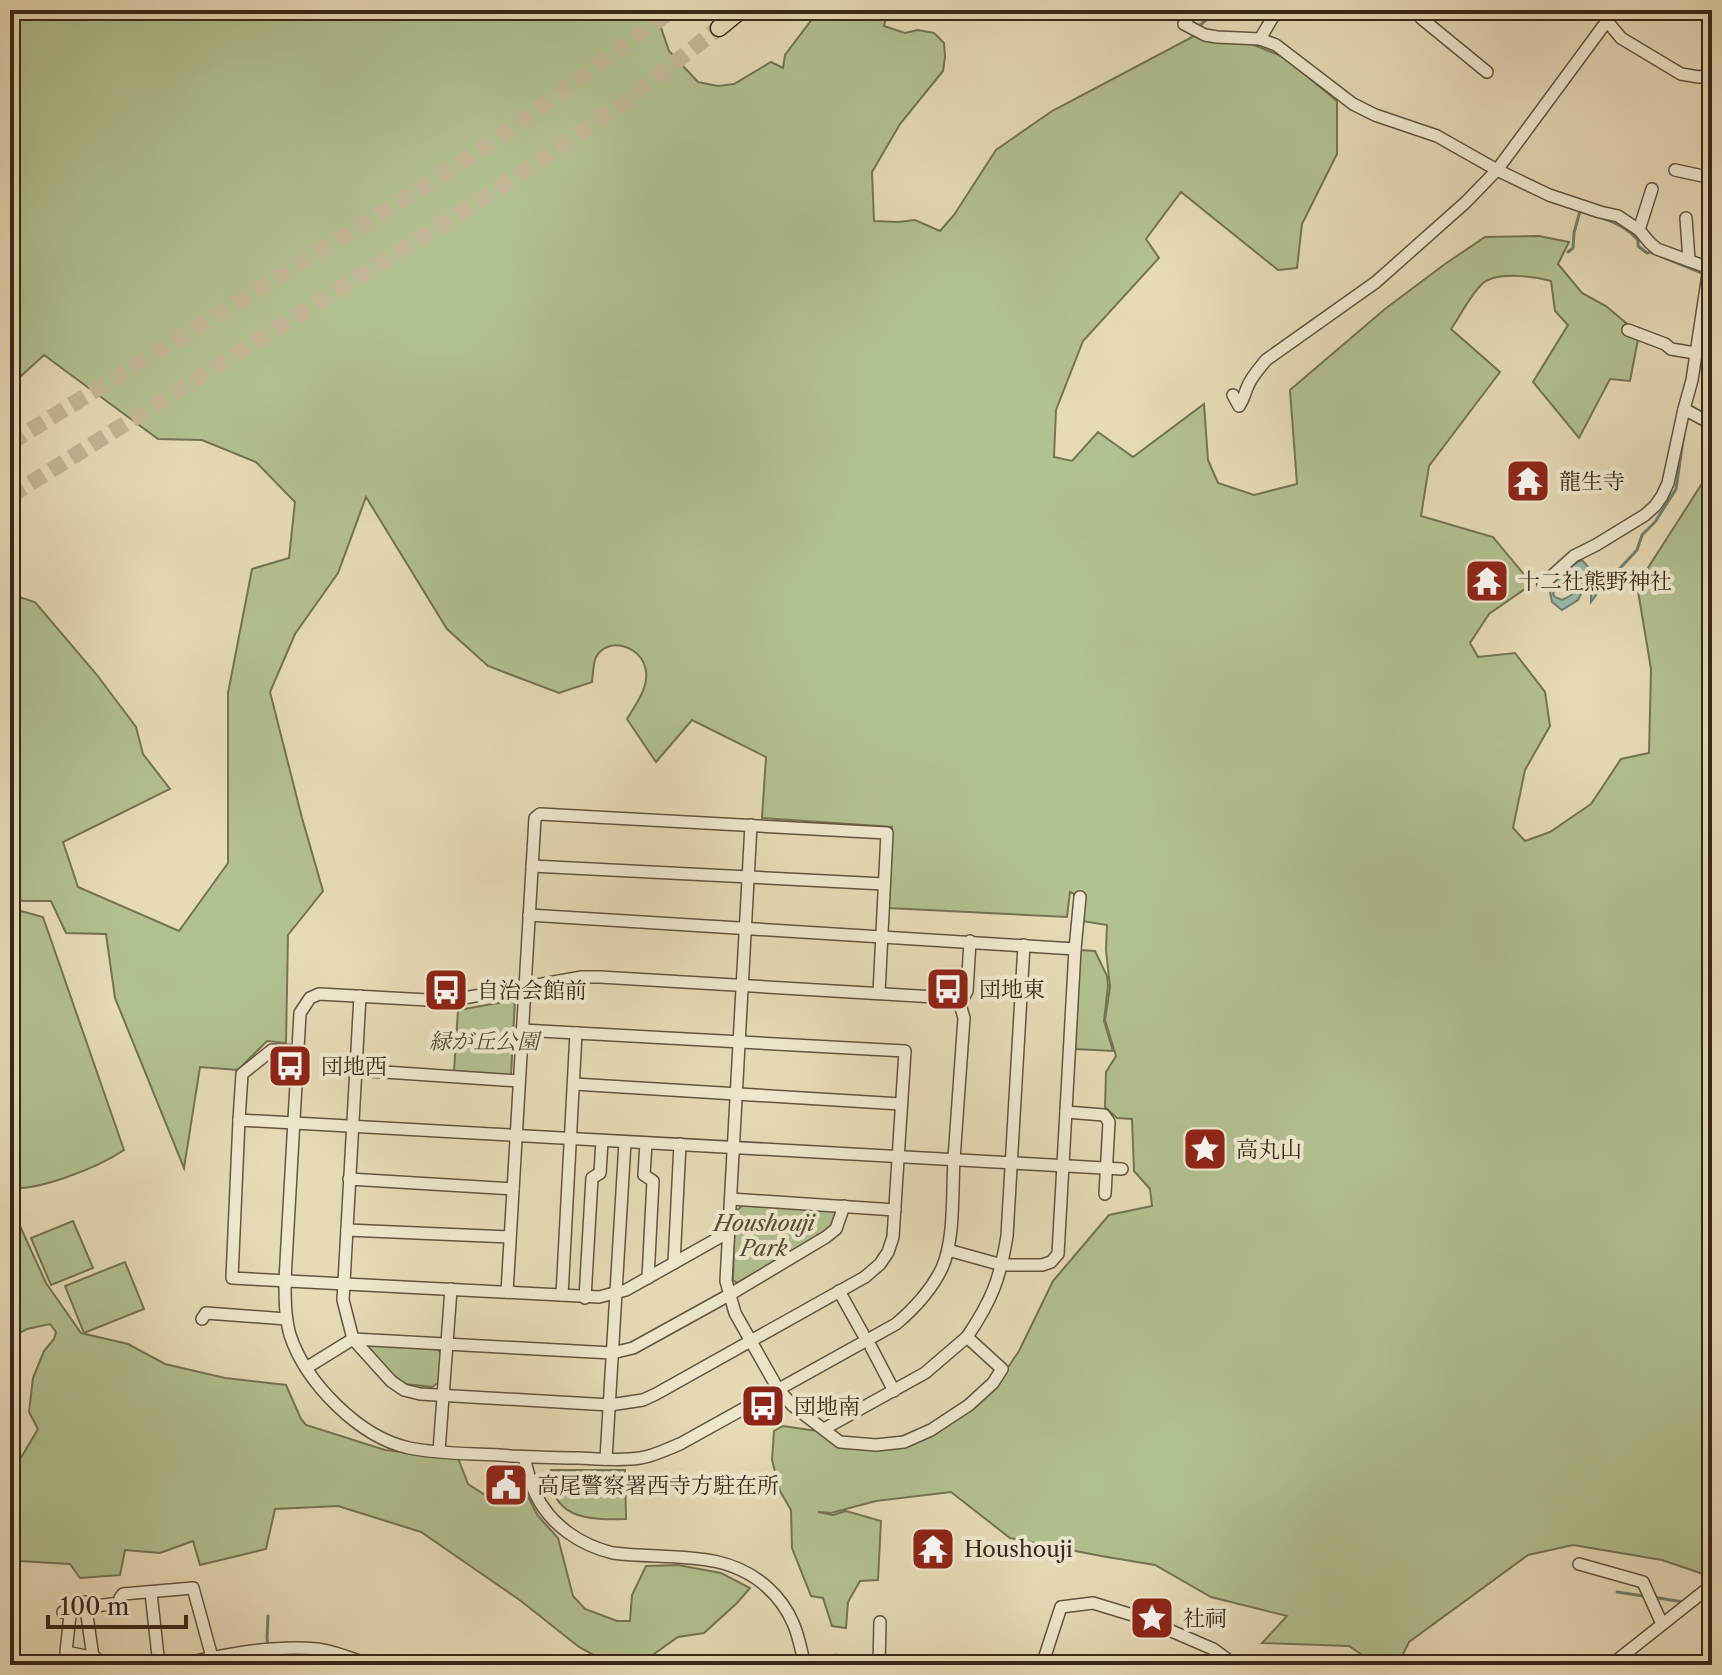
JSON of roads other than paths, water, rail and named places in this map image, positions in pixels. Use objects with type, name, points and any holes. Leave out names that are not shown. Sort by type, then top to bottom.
[{"type":"highway","points":[[719,28],[741,10]]},
{"type":"street","points":[[1193,10],[1184,24],[1205,35],[1260,39],[1276,45],[1353,104],[1375,115],[1437,136],[1549,195],[1618,216],[1639,230],[1657,249],[1689,260],[1709,272],[1692,380],[1668,483],[1655,506],[1622,530],[1574,556],[1543,584]]},
{"type":"street","points":[[1260,39],[1277,10]]},
{"type":"street","points":[[1233,395],[1239,406],[1254,374],[1266,360],[1376,282],[1466,202],[1497,170],[1609,16],[1621,38],[1681,74],[1699,77],[1712,75]]},
{"type":"street","points":[[1421,18],[1487,72]]},
{"type":"street","points":[[1675,170],[1712,178]]},
{"type":"street","points":[[1639,230],[1652,189]]},
{"type":"street","points":[[1686,218],[1689,260]]},
{"type":"street","points":[[1628,330],[1671,349],[1695,353]]},
{"type":"street","points":[[1684,409],[1712,424]]},
{"type":"street","points":[[507,1292],[535,818],[540,814],[887,833],[879,993]]},
{"type":"street","points":[[751,825],[726,1281],[735,1313],[778,1389],[793,1406],[840,1442],[876,1445],[904,1442],[969,1405],[993,1383],[1002,1369],[967,1337]]},
{"type":"street","points":[[532,866],[884,884]]},
{"type":"street","points":[[948,1250],[1002,1265],[1042,1265],[1051,1262],[1058,1254],[1080,897]]},
{"type":"street","points":[[529,915],[1075,949]]},
{"type":"street","points":[[960,1004],[967,991],[970,941]]},
{"type":"street","points":[[824,1429],[925,1373],[967,1337],[993,1294],[1007,1236],[1024,945]]},
{"type":"street","points":[[600,977],[742,986],[952,998],[960,1004],[964,1018],[948,1250],[931,1288],[916,1306],[896,1324],[680,1444],[642,1458],[524,1457],[411,1449],[370,1433],[339,1406],[306,1368],[286,1319],[285,1280],[300,1013],[310,998],[319,994],[458,999],[562,980],[600,977]]},
{"type":"street","points":[[360,996],[343,1284],[345,1314],[353,1339],[391,1381],[404,1390],[443,1396],[610,1405],[643,1400],[865,1277],[888,1252],[893,1237],[905,1051],[522,1030]]},
{"type":"street","points":[[562,1295],[576,1033]]},
{"type":"street","points":[[298,1051],[272,1050],[242,1074],[232,1278],[585,1298],[616,1294],[729,1232]]},
{"type":"street","points":[[355,1070],[519,1081]]},
{"type":"street","points":[[574,1084],[901,1104]]},
{"type":"street","points":[[1066,1112],[1104,1115],[1109,1122],[1105,1194]]},
{"type":"street","points":[[239,1120],[1122,1169]]},
{"type":"street","points":[[585,1298],[592,1178],[600,1173],[602,1141]]},
{"type":"street","points":[[606,1459],[625,1142]]},
{"type":"street","points":[[646,1143],[644,1175],[653,1181],[648,1278]]},
{"type":"street","points":[[674,1263],[680,1144]]},
{"type":"street","points":[[349,1179],[513,1189]]},
{"type":"street","points":[[731,1199],[895,1210]]},
{"type":"street","points":[[306,1368],[353,1339],[612,1353],[633,1348],[826,1237],[836,1229],[844,1206]]},
{"type":"street","points":[[347,1230],[510,1237]]},
{"type":"street","points":[[439,1451],[451,1289]]},
{"type":"street","points":[[839,1291],[863,1334]]},
{"type":"street","points":[[202,1319],[206,1313],[286,1319]]},
{"type":"street","points":[[871,1347],[894,1391]]},
{"type":"street","points":[[524,1457],[535,1492],[546,1511],[562,1529],[582,1541],[613,1553],[722,1562],[741,1568],[759,1580],[785,1607],[794,1625],[805,1665]]},
{"type":"street","points":[[1579,1564],[1643,1582],[1662,1624]]},
{"type":"street","points":[[1611,1665],[1712,1585]]},
{"type":"street","points":[[63,1612],[70,1615],[66,1652],[94,1661],[85,1604],[120,1603],[123,1594],[194,1588],[212,1657]]},
{"type":"street","points":[[151,1593],[159,1665]]},
{"type":"street","points":[[1042,1665],[1061,1607],[1093,1603],[1172,1630],[1213,1649],[1235,1665]]},
{"type":"street","points":[[879,1665],[880,1622]]},
{"type":"street","points":[[183,1664],[271,1649],[319,1649],[372,1665]]},
{"type":"water","points":[[1582,560],[1596,576],[1601,588],[1591,602],[1591,586],[1586,584],[1578,600],[1562,610],[1552,602],[1549,587],[1568,568]],"holes":[[[1570,574],[1578,575],[1582,581],[1574,593],[1562,600],[1555,597],[1553,594],[1557,584]]]},
{"type":"waterway","points":[[1199,26],[1218,10]]},
{"type":"waterway","points":[[1568,252],[1573,248],[1580,211],[1584,212]]},
{"type":"waterway","points":[[1602,218],[1630,232],[1638,240],[1638,246],[1647,253],[1707,275]]},
{"type":"waterway","points":[[1609,580],[1637,550],[1642,535],[1655,522],[1676,489],[1684,433]]},
{"type":"waterway","points":[[1617,1592],[1643,1596]]},
{"type":"waterway","points":[[1653,1597],[1683,1602]]},
{"type":"waterway","points":[[1707,1597],[1712,1600]]},
{"type":"waterway","points":[[268,1616],[268,1648]]},
{"type":"waterway","points":[[269,1654],[271,1665]]},
{"type":"waterway","points":[[836,1655],[850,1665]]},
{"type":"tunnel","points":[[10,443],[428,184],[518,124],[672,10]]},
{"type":"tunnel","points":[[10,496],[542,159],[631,97],[719,28]]},
{"type":"place","name":"龍生寺","points":[[1528,481]]},
{"type":"place","name":"十二社熊野神社","points":[[1487,581]]},
{"type":"place","name":"団地東","points":[[948,989]]},
{"type":"place","name":"自治会館前","points":[[446,990]]},
{"type":"place","name":"団地西","points":[[290,1066]]},
{"type":"place","name":"高丸山","points":[[1205,1149]]},
{"type":"place","name":"団地南","points":[[763,1406]]},
{"type":"place","name":"高尾警察署西寺方駐在所","points":[[506,1485]]},
{"type":"place","name":"Houshouji","points":[[933,1549]]},
{"type":"place","name":"社祠","points":[[1152,1618]]},
{"type":"park label","name":"緑が丘公園","points":[[484,1041]]},
{"type":"park label","name":"Houshouji Park","points":[[764,1236]]}]
